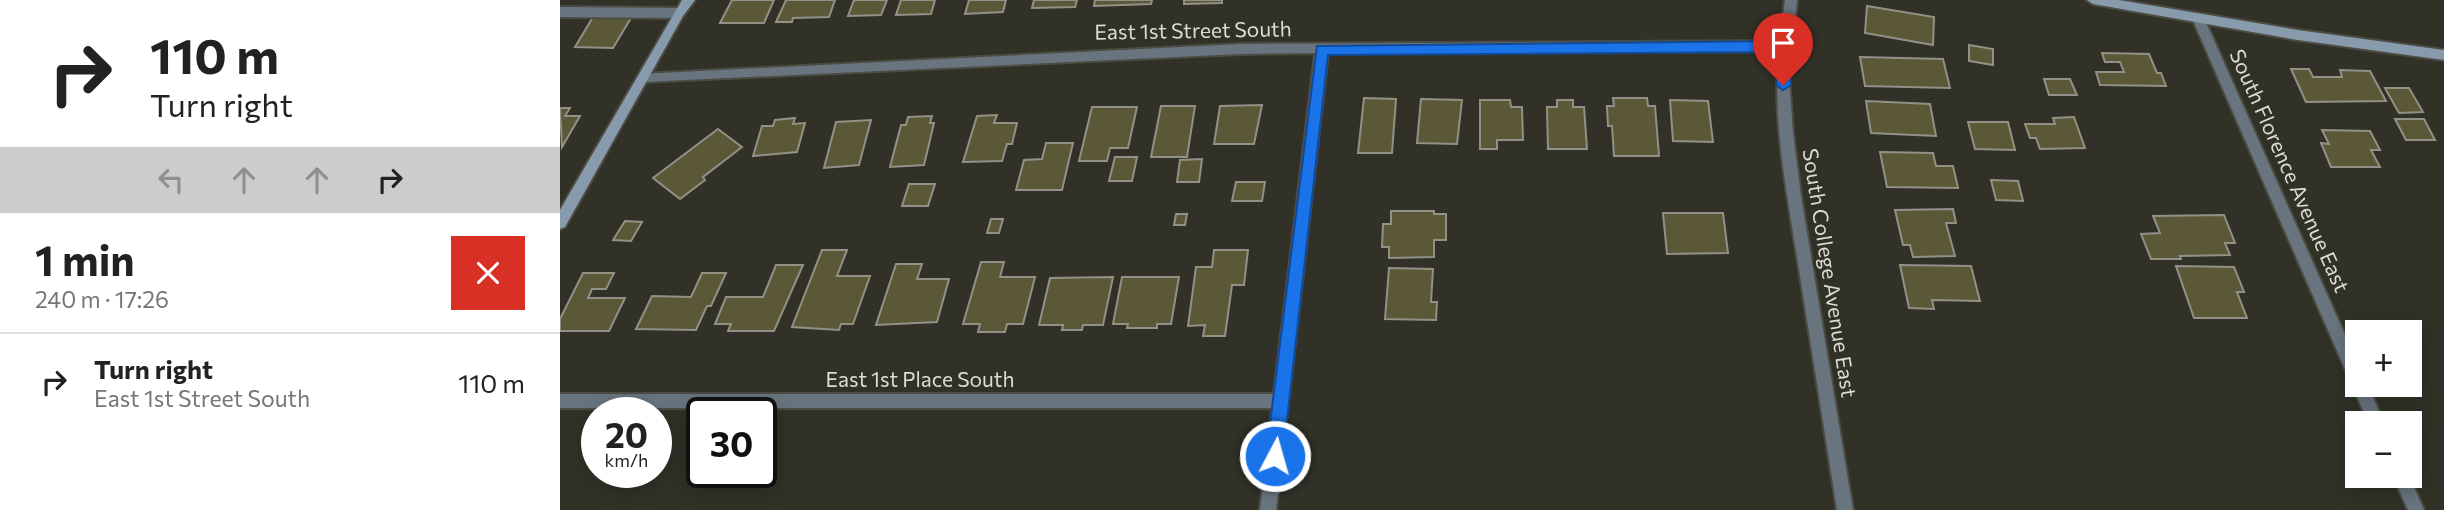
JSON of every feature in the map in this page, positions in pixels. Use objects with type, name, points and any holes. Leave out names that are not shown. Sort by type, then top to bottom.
[{"type":"main road","points":[[560,223],[564,207],[644,77],[680,6],[689,0]]},
{"type":"main road","points":[[2093,0],[2381,48],[2444,55]]},
{"type":"street","name":"South College Avenue East","points":[[1791,0],[1783,76],[1786,133],[1845,510]]},
{"type":"street","points":[[560,12],[680,6]]},
{"type":"street","name":"South Florence Avenue East","points":[[2198,19],[2345,351]]},
{"type":"street","name":"East 1st Street South","points":[[644,77],[1153,52],[1785,46]]},
{"type":"street","points":[[1268,510],[1322,50]]},
{"type":"street","name":"East 1st Place South","points":[[560,401],[1280,401]]},
{"type":"street","points":[[2406,488],[2416,510]]},
{"type":"building","points":[[732,0],[774,0],[764,23],[720,23]]},
{"type":"building","points":[[786,0],[835,0],[829,17],[793,18],[792,22],[776,22]]},
{"type":"building","points":[[854,0],[887,0],[881,15],[848,16]]},
{"type":"building","points":[[901,0],[935,0],[931,14],[896,15]]},
{"type":"building","points":[[969,0],[1006,0],[1003,12],[965,14]]},
{"type":"building","points":[[1034,0],[1077,0],[1075,7],[1032,8]]},
{"type":"building","points":[[1095,0],[1152,0],[1151,4],[1094,6]]},
{"type":"building","points":[[1184,0],[1222,0],[1222,3],[1184,4]]},
{"type":"building","points":[[1867,6],[1934,17],[1933,45],[1865,33]]},
{"type":"building","points":[[593,17],[631,18],[613,48],[575,47]]},
{"type":"building","points":[[1969,45],[1993,49],[1993,65],[1969,61]]},
{"type":"building","points":[[2102,53],[2149,54],[2166,86],[2100,85],[2096,72],[2124,72],[2120,62],[2105,62]]},
{"type":"building","points":[[1860,57],[1943,59],[1950,88],[1865,86]]},
{"type":"building","points":[[2291,69],[2309,69],[2313,77],[2342,77],[2340,70],[2370,71],[2386,101],[2306,102]]},
{"type":"building","points":[[2044,79],[2070,79],[2077,95],[2049,95]]},
{"type":"building","points":[[2385,88],[2409,88],[2423,112],[2399,113]]},
{"type":"building","points":[[1364,98],[1396,99],[1392,153],[1358,153]]},
{"type":"building","points":[[1613,98],[1647,98],[1648,106],[1655,106],[1659,156],[1614,156],[1612,126],[1608,126],[1607,106],[1614,106]]},
{"type":"building","points":[[1421,99],[1462,100],[1457,144],[1417,143]]},
{"type":"building","points":[[1480,100],[1510,100],[1511,107],[1522,107],[1523,140],[1497,140],[1497,149],[1480,149]]},
{"type":"building","points":[[1557,100],[1573,100],[1573,107],[1584,107],[1587,149],[1548,149],[1547,107],[1557,107]]},
{"type":"building","points":[[1670,100],[1708,101],[1713,142],[1673,141]]},
{"type":"building","points":[[1866,101],[1930,104],[1936,136],[1871,133]]},
{"type":"building","points":[[1262,105],[1254,144],[1214,144],[1220,106]]},
{"type":"building","points":[[1161,106],[1195,106],[1187,157],[1151,157]]},
{"type":"building","points":[[1092,107],[1137,107],[1128,148],[1110,148],[1107,161],[1079,161]]},
{"type":"building","points":[[560,108],[570,108],[565,116],[580,116],[562,147]]},
{"type":"building","points":[[997,115],[994,123],[1017,123],[1012,144],[1007,144],[1002,161],[963,162],[977,116]]},
{"type":"building","points":[[932,116],[930,123],[934,123],[924,165],[890,167],[901,125],[906,125],[908,117]]},
{"type":"building","points":[[2074,117],[2085,148],[2040,149],[2036,138],[2030,138],[2025,124],[2055,124],[2053,118]]},
{"type":"building","points":[[795,118],[793,124],[805,123],[797,152],[753,156],[762,126],[773,126],[775,120]]},
{"type":"building","points":[[2395,119],[2424,119],[2435,140],[2406,140]]},
{"type":"building","points":[[871,120],[859,165],[824,168],[836,122]]},
{"type":"building","points":[[1968,122],[2008,122],[2015,150],[1975,149]]},
{"type":"building","points":[[718,129],[742,147],[680,199],[653,178]]},
{"type":"building","points":[[2322,130],[2370,131],[2380,150],[2371,150],[2380,167],[2331,167],[2321,143],[2329,144]]},
{"type":"building","points":[[1046,143],[1073,143],[1062,190],[1016,190],[1024,160],[1042,159]]},
{"type":"building","points":[[1880,152],[1933,153],[1936,166],[1953,166],[1958,188],[1887,187]]},
{"type":"building","points":[[1115,157],[1137,157],[1132,181],[1109,181]]},
{"type":"building","points":[[1202,159],[1199,182],[1177,182],[1180,160]]},
{"type":"building","points":[[1991,180],[2018,181],[2023,201],[1996,200]]},
{"type":"building","points":[[1236,182],[1265,182],[1262,201],[1232,201]]},
{"type":"building","points":[[909,184],[935,184],[928,206],[902,206]]},
{"type":"building","points":[[1953,209],[1956,223],[1946,223],[1955,256],[1913,257],[1910,245],[1903,245],[1895,210]]},
{"type":"building","points":[[1391,211],[1434,211],[1434,214],[1446,214],[1446,240],[1434,240],[1434,257],[1389,258],[1389,247],[1382,247],[1383,224],[1391,224]]},
{"type":"building","points":[[1663,213],[1723,213],[1728,253],[1667,254]]},
{"type":"building","points":[[1176,214],[1187,214],[1185,225],[1174,225]]},
{"type":"building","points":[[2224,215],[2235,243],[2225,243],[2230,255],[2151,259],[2141,234],[2160,233],[2153,216]]},
{"type":"building","points":[[991,219],[1003,219],[999,233],[987,233]]},
{"type":"building","points":[[625,221],[642,222],[631,241],[613,240]]},
{"type":"building","points":[[822,250],[847,250],[837,276],[870,276],[853,324],[841,324],[839,330],[792,327]]},
{"type":"building","points":[[1214,250],[1248,250],[1244,285],[1232,285],[1225,336],[1203,336],[1205,325],[1188,326],[1196,267],[1212,267]]},
{"type":"building","points":[[981,262],[1004,262],[1000,277],[1035,277],[1023,324],[1007,324],[1005,332],[978,332],[980,324],[963,324]]},
{"type":"building","points":[[896,264],[922,264],[917,279],[949,279],[937,322],[876,325]]},
{"type":"building","points":[[776,265],[803,265],[774,331],[728,331],[731,324],[715,324],[726,297],[763,297]]},
{"type":"building","points":[[1900,265],[1971,266],[1980,301],[1932,300],[1934,309],[1909,308]]},
{"type":"building","points":[[2176,266],[2234,267],[2244,292],[2237,292],[2247,318],[2194,318]]},
{"type":"building","points":[[1389,268],[1433,269],[1431,302],[1437,302],[1436,320],[1385,319]]},
{"type":"building","points":[[583,273],[614,273],[606,289],[592,289],[588,298],[625,298],[609,331],[560,331],[560,319]]},
{"type":"building","points":[[702,273],[726,273],[696,330],[636,329],[652,296],[691,297]]},
{"type":"building","points":[[1113,277],[1103,325],[1083,325],[1082,330],[1062,330],[1063,325],[1039,325],[1050,278]]},
{"type":"building","points":[[1122,277],[1179,277],[1171,324],[1157,324],[1157,328],[1127,328],[1128,324],[1113,324]]},
{"type":"route","points":[[1275,456],[1322,50],[1785,46],[1783,85]]}]
